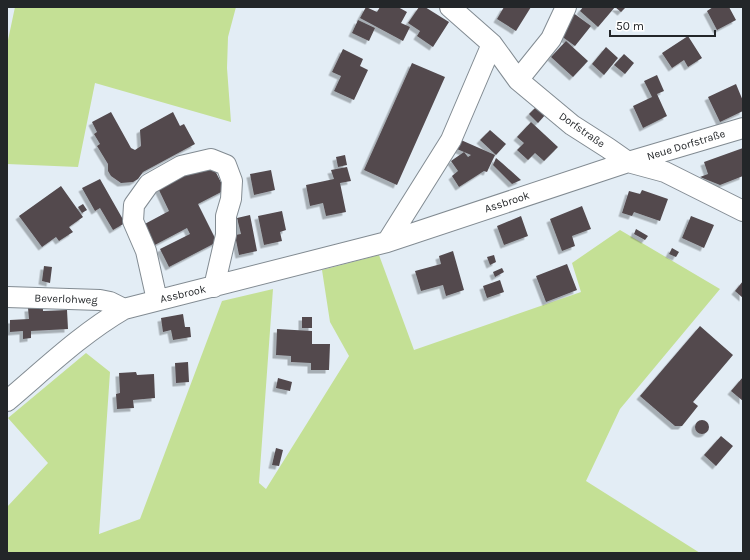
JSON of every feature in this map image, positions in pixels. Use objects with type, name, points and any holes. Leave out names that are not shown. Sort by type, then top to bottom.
[{"type":"street","name":"Dorfstraße","points":[[450,7],[492,44],[518,80],[572,125],[628,162],[665,172],[743,211]]},
{"type":"street","points":[[518,80],[551,39],[566,7]]},
{"type":"street","points":[[387,242],[451,140],[492,44]]},
{"type":"street","name":"Neue Dorfstraße","points":[[628,162],[743,128]]},
{"type":"street","points":[[157,300],[146,251],[133,221],[134,205],[149,184],[181,166],[211,159],[226,165],[232,180],[231,199],[226,216],[226,234],[214,287]]},
{"type":"street","name":"Assbrook","points":[[7,402],[88,332],[124,309],[387,242],[628,162]]},
{"type":"street","name":"Beverlohweg","points":[[7,297],[100,300],[110,302],[124,309]]},
{"type":"green space","points":[[15,7],[236,7],[228,37],[227,68],[231,122],[95,83],[78,167],[7,164],[7,45]]},
{"type":"green space","points":[[620,230],[720,289],[620,409],[586,481],[700,553],[7,553],[7,507],[48,463],[8,418],[86,353],[110,372],[99,534],[140,519],[222,301],[273,289],[259,483],[266,489],[349,356],[330,322],[322,270],[379,255],[414,350],[581,292],[572,263]]},
{"type":"building","points":[[366,7],[377,12],[380,7],[398,7],[407,12],[401,23],[410,27],[403,41],[360,18]]},
{"type":"building","points":[[419,7],[425,7],[449,22],[433,47],[417,36],[420,31],[408,23]]},
{"type":"building","points":[[504,7],[531,7],[516,31],[497,19]]},
{"type":"building","points":[[583,7],[615,7],[598,27],[580,11]]},
{"type":"building","points":[[615,7],[626,7],[621,12]]},
{"type":"building","points":[[713,7],[729,7],[736,20],[717,30],[707,11]]},
{"type":"building","points":[[572,12],[591,26],[575,46],[557,33]]},
{"type":"building","points":[[358,20],[375,28],[369,41],[352,33]]},
{"type":"building","points":[[688,36],[702,58],[688,67],[684,60],[672,68],[662,53]]},
{"type":"building","points":[[566,41],[588,61],[573,77],[551,57]]},
{"type":"building","points":[[606,47],[618,58],[604,75],[592,64]]},
{"type":"building","points":[[343,49],[363,59],[360,66],[368,70],[354,100],[334,91],[341,76],[332,72]]},
{"type":"building","points":[[624,54],[634,63],[625,74],[614,65]]},
{"type":"building","points":[[412,63],[445,77],[397,185],[364,170]]},
{"type":"building","points":[[657,75],[664,91],[657,94],[667,116],[643,128],[633,106],[652,97],[644,81]]},
{"type":"building","points":[[736,84],[743,101],[743,111],[720,122],[708,97]]},
{"type":"building","points":[[537,106],[546,114],[538,123],[529,114]]},
{"type":"building","points":[[111,112],[131,148],[135,150],[141,146],[140,130],[173,112],[180,126],[184,124],[195,144],[143,172],[138,179],[133,182],[121,183],[111,176],[108,171],[108,164],[97,146],[100,144],[94,134],[97,132],[92,122]]},
{"type":"building","points":[[531,122],[558,147],[544,161],[535,153],[528,160],[517,150],[524,143],[517,137]]},
{"type":"building","points":[[490,130],[506,144],[496,155],[480,140]]},
{"type":"building","points":[[461,140],[495,155],[487,172],[484,171],[459,187],[452,176],[458,171],[451,161],[464,152],[457,149]],"holes":[[[464,152],[471,155],[468,157]]]},
{"type":"building","points":[[743,148],[743,176],[720,185],[700,177],[708,174],[704,162]]},
{"type":"building","points":[[345,155],[347,165],[338,167],[336,157]]},
{"type":"building","points":[[496,158],[521,180],[512,184],[493,165]]},
{"type":"building","points":[[210,161],[225,190],[198,204],[217,242],[169,267],[160,249],[190,234],[187,228],[151,247],[141,226],[169,211],[158,188]]},
{"type":"building","points":[[347,167],[351,181],[340,183],[346,212],[326,216],[323,203],[310,206],[306,185],[334,179],[331,170]]},
{"type":"building","points":[[271,170],[275,190],[254,195],[250,174]]},
{"type":"building","points":[[100,179],[125,223],[113,230],[100,208],[95,211],[82,188]]},
{"type":"building","points":[[61,186],[83,217],[69,227],[73,232],[59,241],[56,237],[42,247],[19,216]]},
{"type":"building","points":[[642,190],[668,199],[660,221],[634,212],[632,216],[622,213],[629,191],[640,194]]},
{"type":"building","points":[[83,204],[87,210],[82,213],[78,207]]},
{"type":"building","points":[[582,206],[591,229],[572,236],[575,246],[562,251],[550,219]]},
{"type":"building","points":[[282,211],[286,230],[280,232],[282,241],[264,245],[258,216]]},
{"type":"building","points":[[250,215],[257,251],[239,255],[235,235],[241,234],[237,218]]},
{"type":"building","points":[[521,216],[528,236],[504,245],[497,226]]},
{"type":"building","points":[[691,216],[714,225],[704,248],[682,238]]},
{"type":"building","points":[[636,229],[648,236],[645,240],[634,234]]},
{"type":"building","points":[[672,248],[679,252],[676,257],[669,254]]},
{"type":"building","points":[[453,251],[464,290],[446,296],[443,285],[421,291],[415,271],[441,264],[439,256]]},
{"type":"building","points":[[494,255],[496,262],[490,265],[487,257]]},
{"type":"building","points":[[567,264],[577,290],[546,302],[536,276]]},
{"type":"building","points":[[44,266],[52,267],[50,283],[42,281]]},
{"type":"building","points":[[502,268],[504,272],[495,277],[493,272]]},
{"type":"building","points":[[500,280],[504,292],[487,298],[483,286]]},
{"type":"building","points":[[743,281],[743,298],[735,291]]},
{"type":"building","points":[[43,307],[43,311],[67,310],[68,329],[31,331],[31,338],[23,339],[23,331],[10,332],[10,320],[29,319],[28,308]]},
{"type":"building","points":[[183,314],[185,327],[190,327],[191,337],[173,340],[171,330],[163,332],[161,318]]},
{"type":"building","points":[[302,317],[312,317],[312,328],[302,328]]},
{"type":"building","points":[[700,326],[733,355],[693,402],[698,406],[682,426],[675,426],[640,396]]},
{"type":"building","points":[[277,329],[312,331],[312,344],[330,344],[329,370],[311,370],[311,363],[291,362],[291,356],[276,355]]},
{"type":"building","points":[[188,362],[189,382],[176,383],[175,363]]},
{"type":"building","points":[[136,372],[137,375],[154,374],[155,398],[133,400],[134,408],[117,409],[116,394],[120,393],[119,373]]},
{"type":"building","points":[[743,377],[743,401],[731,391]]},
{"type":"building","points":[[278,378],[292,382],[290,391],[276,388]]},
{"type":"building","points":[[702,420],[707,422],[709,427],[707,432],[702,434],[697,432],[695,427],[697,422]]},
{"type":"building","points":[[721,436],[733,446],[716,466],[704,455]]},
{"type":"building","points":[[276,448],[283,450],[279,466],[272,465]]}]
